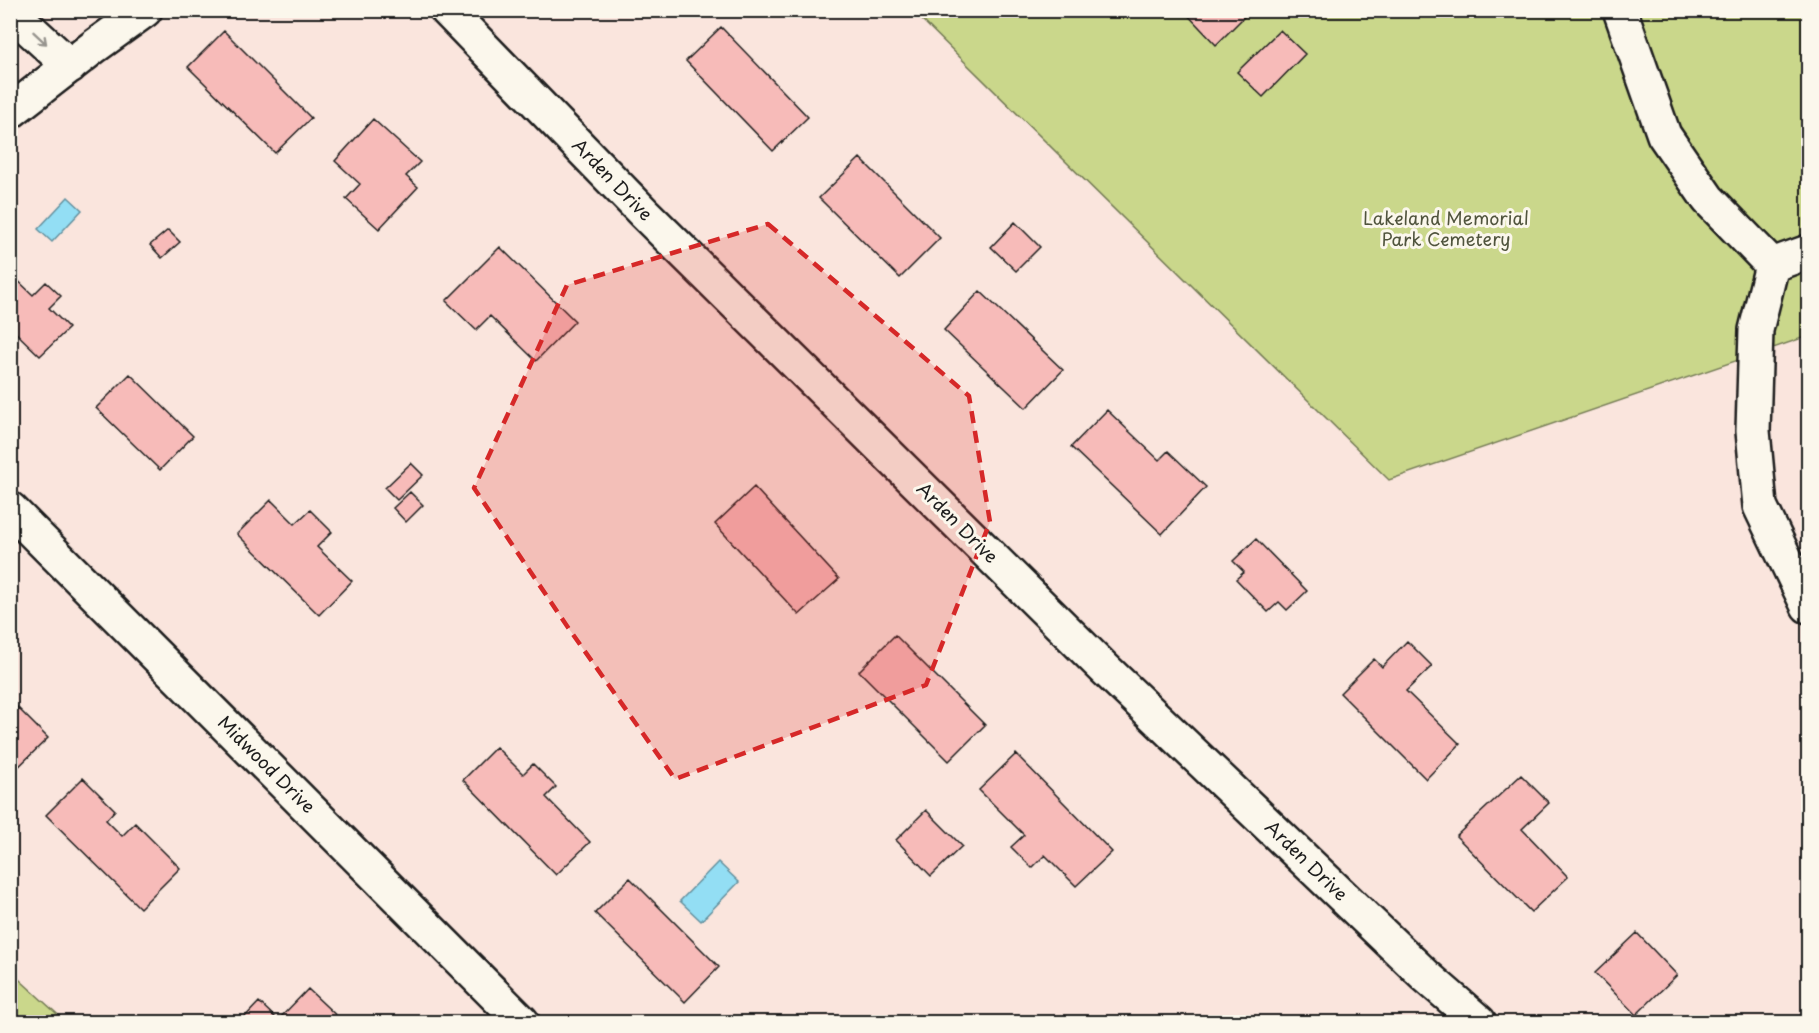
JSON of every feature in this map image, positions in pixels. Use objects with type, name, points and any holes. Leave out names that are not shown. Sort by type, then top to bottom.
[{"type":"street","points":[[16,97],[70,66],[145,10]]},
{"type":"street","name":"Arden Drive","points":[[447,10],[644,213],[1105,669],[1426,976],[1479,1023]]},
{"type":"street","points":[[1620,10],[1664,135],[1708,199],[1772,265]]},
{"type":"street","points":[[10,11],[70,66]]},
{"type":"street","points":[[1772,265],[1809,252]]},
{"type":"street","points":[[1772,265],[1756,330],[1753,431],[1760,506],[1809,606]]},
{"type":"street","name":"Midwood Drive","points":[[10,508],[522,1023]]},
{"type":"highlighted area","points":[[768,224],[969,396],[990,522],[926,685],[675,779],[567,626],[474,488],[567,285]]},
{"type":"green space","name":"Lakeland Memorial Park Cemetery","points":[[913,11],[1808,11],[1808,336],[1389,480]]},
{"type":"green space","points":[[11,972],[66,1022],[11,1022]]},
{"type":"water","points":[[68,197],[82,210],[52,242],[38,229]]},
{"type":"water","points":[[718,862],[739,882],[701,921],[680,901]]},
{"type":"building","points":[[1183,10],[1251,10],[1216,45]]},
{"type":"building","points":[[721,27],[808,117],[773,151],[686,61]]},
{"type":"building","points":[[1280,30],[1305,54],[1263,97],[1237,72]]},
{"type":"building","points":[[224,31],[311,118],[275,153],[188,67]]},
{"type":"building","points":[[373,119],[420,162],[406,176],[418,187],[379,229],[346,199],[360,184],[335,161]]},
{"type":"building","points":[[860,158],[940,238],[900,278],[819,198]]},
{"type":"building","points":[[1015,222],[1040,247],[1016,271],[991,247]]},
{"type":"building","points":[[168,230],[180,242],[162,258],[150,245]]},
{"type":"building","points":[[500,247],[575,321],[536,361],[490,316],[476,330],[446,301]]},
{"type":"building","points":[[10,273],[33,295],[46,282],[61,296],[49,308],[69,328],[40,356],[10,327]]},
{"type":"building","points":[[980,291],[1063,370],[1026,408],[944,330]]},
{"type":"building","points":[[130,374],[193,436],[160,470],[96,408]]},
{"type":"building","points":[[1107,410],[1159,460],[1168,451],[1206,487],[1162,534],[1071,447]]},
{"type":"building","points":[[411,463],[423,475],[397,500],[385,488]]},
{"type":"building","points":[[754,487],[839,579],[799,615],[715,524]]},
{"type":"building","points":[[410,492],[423,505],[406,522],[393,508]]},
{"type":"building","points":[[271,500],[295,524],[310,510],[332,532],[317,547],[352,581],[319,615],[237,534]]},
{"type":"building","points":[[1256,539],[1307,591],[1287,610],[1279,602],[1268,612],[1236,579],[1244,572],[1233,561]]},
{"type":"building","points":[[895,635],[985,725],[949,761],[859,671]]},
{"type":"building","points":[[1407,641],[1432,666],[1406,691],[1460,744],[1426,779],[1340,693],[1374,659],[1382,667]]},
{"type":"building","points":[[10,700],[48,738],[10,775]]},
{"type":"building","points":[[496,747],[523,774],[533,764],[556,787],[546,797],[590,842],[556,875],[463,780]]},
{"type":"building","points":[[1016,754],[1112,852],[1076,886],[1045,855],[1032,868],[1011,847],[1024,835],[979,790]]},
{"type":"building","points":[[1521,775],[1549,803],[1522,829],[1568,877],[1531,912],[1456,836]]},
{"type":"building","points":[[83,778],[115,810],[106,820],[122,836],[135,823],[180,868],[140,908],[46,815]]},
{"type":"building","points":[[926,810],[962,846],[931,876],[896,840]]},
{"type":"building","points":[[630,878],[719,967],[685,1002],[595,913]]},
{"type":"building","points":[[1637,933],[1677,975],[1636,1015],[1595,973]]},
{"type":"building","points":[[308,989],[343,1022],[240,1022],[259,1002],[278,1020]]}]
